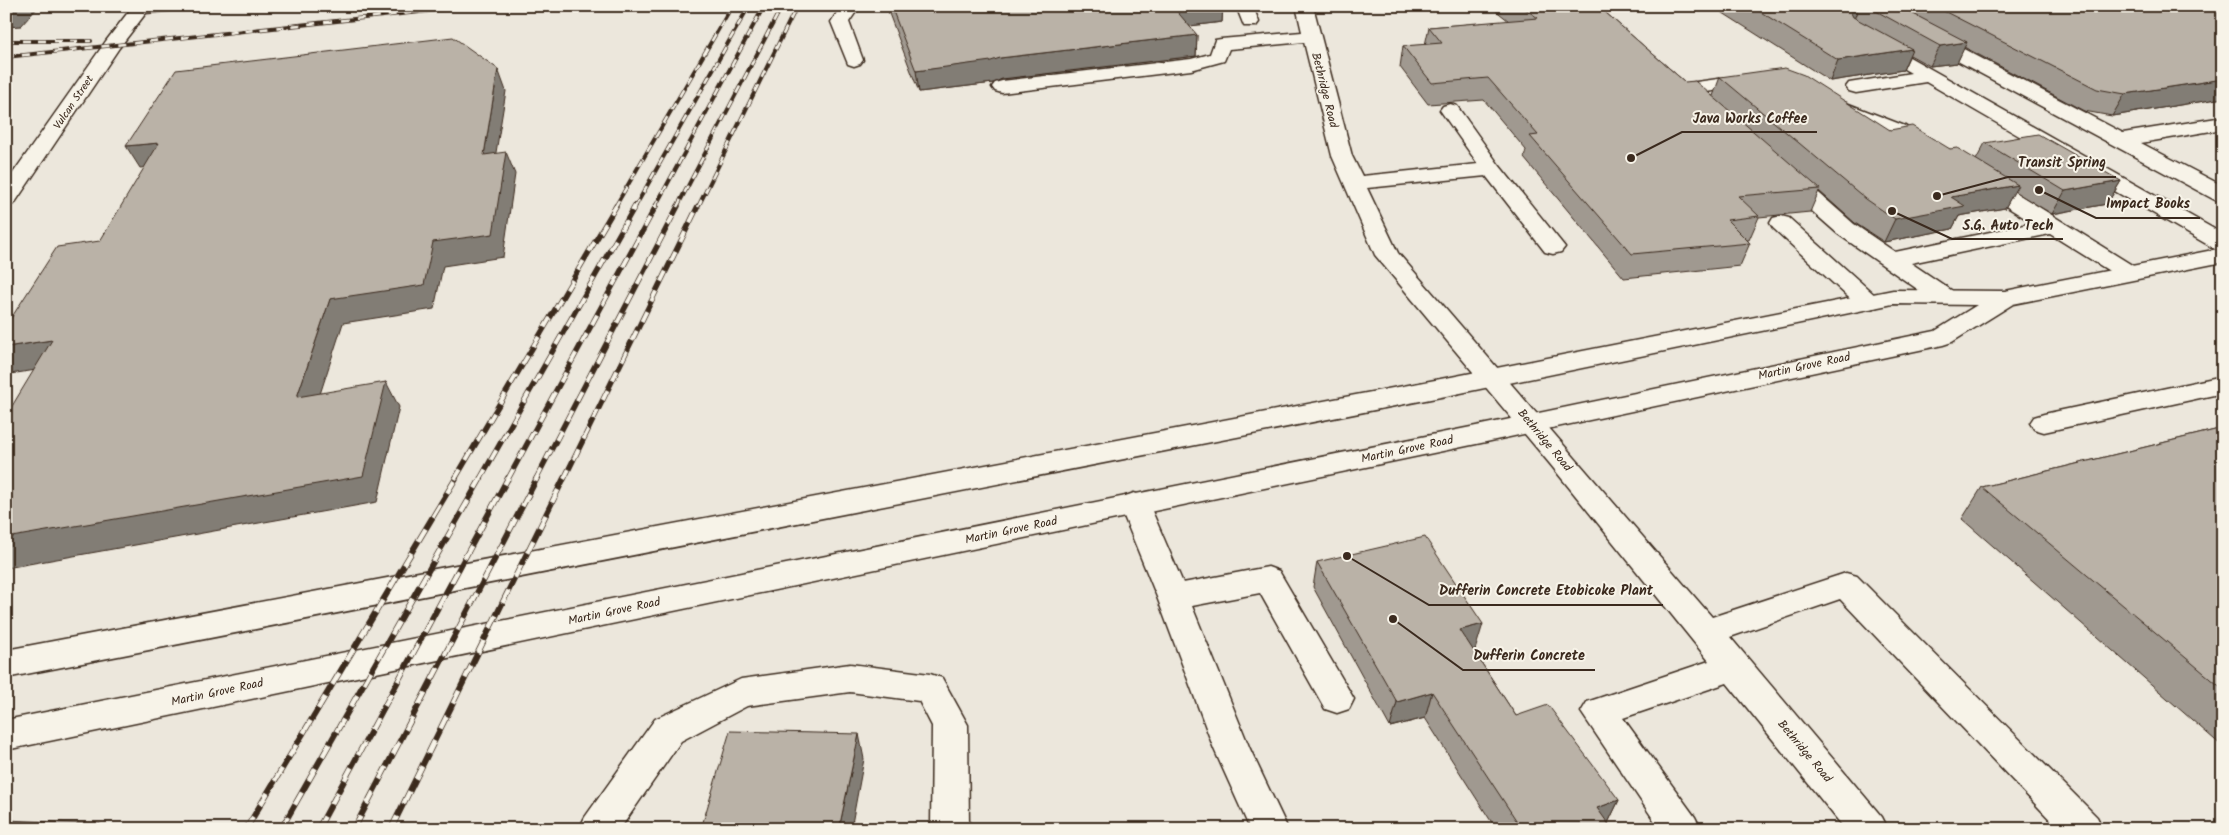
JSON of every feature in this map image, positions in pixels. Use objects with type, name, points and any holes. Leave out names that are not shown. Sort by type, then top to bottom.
[{"type":"main road","points":[[141,7],[171,6]]},
{"type":"main road","points":[[852,6],[848,8],[840,22],[854,60]]},
{"type":"main road","name":"Bethridge Road","points":[[1304,6],[1342,156],[1388,255],[1707,632],[1870,829]]},
{"type":"main road","points":[[1869,6],[2223,195]]},
{"type":"main road","name":"Vulcan Street","points":[[6,199],[112,45],[141,7]]},
{"type":"main road","points":[[1002,88],[1191,64],[1218,57],[1221,44],[1312,36]]},
{"type":"main road","points":[[1861,37],[2223,244]]},
{"type":"main road","points":[[1856,87],[1930,76]]},
{"type":"main road","points":[[1726,124],[1696,98],[1696,87],[1771,78]]},
{"type":"main road","points":[[1826,100],[1898,130],[2127,272]]},
{"type":"main road","points":[[1450,110],[1492,169],[1553,247]]},
{"type":"main road","points":[[2120,140],[2223,123]]},
{"type":"main road","points":[[1771,163],[1846,229],[1944,297]]},
{"type":"main road","points":[[1355,183],[1492,169]]},
{"type":"main road","points":[[1781,223],[1868,302]]},
{"type":"main road","points":[[1891,260],[2053,226]]},
{"type":"main road","name":"Martin Grove Road","points":[[6,664],[1492,378],[1893,297],[2005,298],[2127,272],[2223,255]]},
{"type":"main road","name":"Martin Grove Road","points":[[6,736],[1943,337],[2005,298]]},
{"type":"main road","points":[[2044,423],[2223,384]]},
{"type":"main road","points":[[1134,504],[1173,597],[1232,749],[1269,829]]},
{"type":"main road","points":[[1173,597],[1268,579],[1337,699]]},
{"type":"main road","points":[[1707,632],[1846,585],[2084,829]]},
{"type":"main road","points":[[1682,829],[1600,712],[1735,666]]},
{"type":"main road","points":[[598,829],[668,730],[741,693],[850,678],[930,688],[950,725],[950,829]]},
{"type":"building","points":[[891,6],[1185,6],[1174,8],[1197,35],[1000,58],[991,61],[916,71]]},
{"type":"building","points":[[1521,6],[1598,6],[1685,82],[1695,81],[1820,189],[1738,196],[1759,216],[1727,220],[1750,243],[1632,254],[1530,136],[1538,135],[1488,78],[1432,83],[1403,46],[1442,43],[1429,27],[1538,18]]},
{"type":"building","points":[[1751,6],[1854,6],[1850,11],[1853,17],[1912,49],[1838,60]]},
{"type":"building","points":[[1867,6],[1898,6],[1967,42],[1940,46]]},
{"type":"building","points":[[1934,6],[2223,6],[2223,79],[2125,94],[2097,89]]},
{"type":"building","points":[[453,37],[498,69],[484,155],[506,152],[493,234],[433,242],[424,285],[330,299],[297,397],[386,382],[363,476],[6,538],[6,416],[52,340],[6,347],[6,326],[57,247],[100,241],[159,143],[126,146],[176,70]]},
{"type":"building","points":[[1785,68],[1804,75],[1890,130],[1912,126],[1950,149],[1957,148],[2018,185],[1951,197],[1965,206],[1895,219],[1866,199],[1720,77]]},
{"type":"building","points":[[2038,134],[2121,181],[2065,191],[1985,143]]},
{"type":"building","points":[[2223,428],[2223,689],[1982,487]]},
{"type":"building","points":[[1425,537],[1483,624],[1460,630],[1516,716],[1548,705],[1619,800],[1597,808],[1612,829],[1522,829],[1432,692],[1397,702],[1317,562]]},
{"type":"building","points":[[730,731],[859,734],[839,829],[701,829]]},
{"type":"building","points":[[6,820],[100,824],[97,829],[6,829]]},
{"type":"railway","points":[[6,57],[474,6]]},
{"type":"railway","points":[[615,207],[732,6]]},
{"type":"railway","points":[[635,207],[749,6]]},
{"type":"railway","points":[[655,207],[764,6]]},
{"type":"railway","points":[[677,207],[782,6]]},
{"type":"railway","points":[[698,207],[797,6]]},
{"type":"railway","points":[[6,41],[91,41]]},
{"type":"railway","points":[[455,479],[616,206]]},
{"type":"railway","points":[[480,479],[635,206]]},
{"type":"railway","points":[[508,479],[656,206]]},
{"type":"railway","points":[[536,479],[678,206]]},
{"type":"railway","points":[[564,479],[698,206]]},
{"type":"railway","points":[[246,829],[456,478]]},
{"type":"railway","points":[[281,829],[481,478]]},
{"type":"railway","points":[[318,829],[508,478]]},
{"type":"railway","points":[[354,829],[537,478]]},
{"type":"railway","points":[[391,829],[564,478]]},
{"type":"place","name":"Java Works Coffee","points":[[1631,158]]},
{"type":"place","name":"Impact Books","points":[[2039,190]]},
{"type":"place","name":"Transit Spring","points":[[1937,196]]},
{"type":"place","name":"S.G. Auto Tech","points":[[1892,211]]},
{"type":"place","name":"Dufferin Concrete Etobicoke Plant","points":[[1347,556]]},
{"type":"place","name":"Dufferin Concrete","points":[[1393,619]]}]
